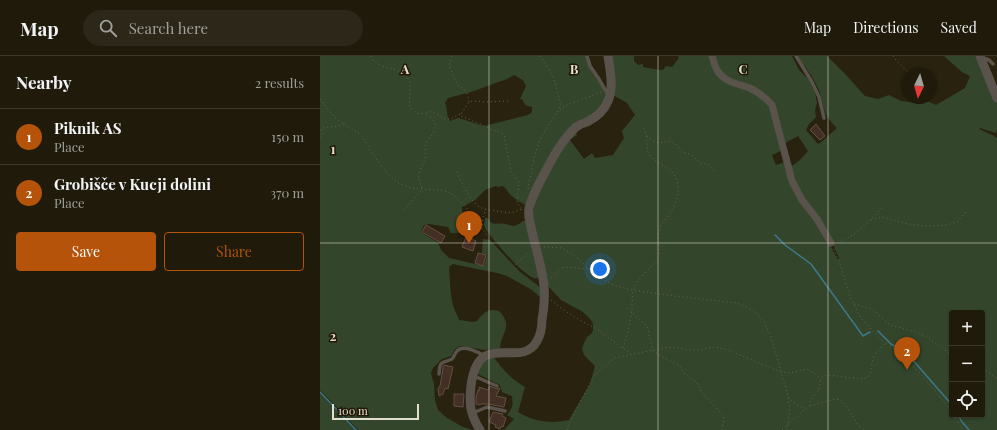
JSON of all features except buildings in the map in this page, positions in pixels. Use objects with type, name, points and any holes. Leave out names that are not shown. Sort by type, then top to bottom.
[{"type":"street","points":[[480,430],[472,414],[470,395],[476,367],[481,359],[488,354],[499,352],[518,352],[527,350],[534,346],[541,328],[544,304],[544,283],[535,247],[529,208],[537,188],[558,148],[578,126],[591,120],[604,110],[610,97],[611,88],[608,56]]},
{"type":"street","points":[[712,56],[719,74],[729,81],[754,90],[766,98],[772,105],[789,173],[794,186],[831,242]]},
{"type":"street","points":[[980,56],[997,98]]},
{"type":"lane","points":[[587,56],[590,66],[610,97]]},
{"type":"lane","points":[[796,56],[812,82],[819,97],[824,118]]},
{"type":"lane","points":[[980,56],[989,60],[993,64]]},
{"type":"lane","points":[[439,374],[440,366],[443,361],[452,359],[456,351],[460,349],[475,351],[484,356]]},
{"type":"lane","points":[[473,376],[497,386]]},
{"type":"lane","points":[[472,414],[487,407],[505,411]]},
{"type":"path","points":[[371,56],[378,65],[396,69],[409,79],[411,83],[409,102],[411,110],[415,113],[419,114],[432,112],[445,119],[450,119],[460,114],[469,102],[508,101]]},
{"type":"path","points":[[452,56],[449,65],[457,85],[464,89],[467,93],[469,102]]},
{"type":"path","points":[[540,56],[555,82],[560,100],[559,110]]},
{"type":"path","points":[[893,56],[903,68]]},
{"type":"path","points":[[529,193],[528,184],[532,171],[533,158],[544,132],[559,110],[565,106],[600,92]]},
{"type":"path","points":[[320,99],[334,117],[361,135],[373,154],[396,181],[412,188],[444,191],[450,193],[462,203],[488,236]]},
{"type":"path","points":[[422,189],[418,179],[418,174],[424,161],[426,144],[433,133],[435,126],[432,119],[424,113]]},
{"type":"path","points":[[457,172],[463,186],[476,205],[481,208],[508,213],[522,209],[517,203],[519,183],[511,171],[504,135],[483,124],[463,117],[460,114]]},
{"type":"path","points":[[320,138],[322,134],[321,129],[344,124]]},
{"type":"path","points":[[623,348],[629,328],[633,290],[644,274],[656,261],[659,248],[657,237],[659,228],[672,212],[678,196],[679,188],[673,174],[666,167],[651,157],[646,142],[646,131],[643,126]]},
{"type":"path","points":[[647,136],[658,143],[670,141],[677,145],[683,152],[692,155],[700,163],[708,164],[715,172]]},
{"type":"path","points":[[404,210],[422,189]]},
{"type":"path","points":[[883,207],[870,220],[842,241],[835,243],[831,242],[838,258],[849,294],[860,317],[885,343],[903,354],[949,409]]},
{"type":"path","points":[[482,229],[483,217],[486,209]]},
{"type":"path","points":[[870,220],[883,217],[908,224],[946,226],[957,222],[967,211]]},
{"type":"path","points":[[515,265],[535,247],[562,248],[609,283],[619,287],[667,295],[737,303],[753,310],[764,322],[771,337],[788,396],[790,411],[786,430]]},
{"type":"path","points":[[544,283],[561,268],[590,269]]},
{"type":"path","points":[[544,294],[562,309],[597,329],[632,355]]},
{"type":"path","points":[[853,304],[876,312],[890,325],[916,332],[927,337],[949,353]]},
{"type":"path","points":[[627,308],[647,326],[653,351],[668,360],[679,364],[685,374],[697,383],[702,393],[724,416],[722,430]]},
{"type":"path","points":[[821,378],[827,375],[862,380],[869,376],[872,370],[872,362],[875,354],[885,343]]},
{"type":"path","points":[[567,430],[571,419],[594,376],[614,358],[675,347],[687,350],[698,350],[715,347],[728,350],[781,372],[790,373],[806,369],[821,378]]},
{"type":"path","points":[[985,371],[997,378]]},
{"type":"path","points":[[809,406],[811,400],[819,389],[821,378]]},
{"type":"path","points":[[788,396],[796,404],[806,408]]},
{"type":"path","points":[[782,430],[809,406],[835,399],[840,400],[846,405],[858,425],[865,430]]},
{"type":"path","points":[[954,418],[962,430]]},
{"type":"green space","points":[[320,56],[586,56],[604,89],[606,100],[601,109],[577,124],[526,205],[515,199],[503,186],[496,186],[485,190],[475,200],[462,207],[464,221],[474,230],[462,233],[451,233],[448,227],[429,224],[424,225],[421,232],[438,243],[441,250],[449,258],[484,266],[487,255],[482,253],[483,239],[490,240],[519,271],[541,288],[542,299],[532,290],[507,276],[453,264],[449,267],[450,288],[454,310],[459,320],[473,322],[477,321],[484,313],[492,310],[499,311],[506,321],[506,330],[500,348],[485,350],[460,346],[455,349],[451,356],[442,359],[433,368],[431,373],[438,410],[447,418],[463,427],[473,430],[358,430],[320,390]],"holes":[[[514,75],[523,80],[526,86],[520,99],[523,100],[526,105],[532,107],[532,112],[528,115],[484,126],[458,118],[450,121],[447,115],[445,103],[448,98],[471,92]]]},
{"type":"green space","points":[[611,56],[634,56],[634,61],[638,65],[643,64],[643,67],[663,70],[666,66],[672,67],[679,58],[678,56],[710,56],[719,75],[727,81],[751,90],[765,98],[771,105],[780,139],[781,151],[772,155],[776,165],[785,162],[790,179],[798,196],[816,219],[838,260],[839,258],[832,242],[826,234],[819,219],[807,206],[796,187],[772,104],[759,91],[732,80],[721,73],[718,70],[714,56],[792,56],[799,70],[809,80],[815,92],[817,103],[815,110],[816,117],[809,124],[806,130],[819,144],[837,128],[828,118],[814,80],[797,56],[827,56],[865,96],[878,99],[889,95],[901,101],[901,104],[936,105],[965,88],[970,76],[962,72],[944,56],[978,56],[997,104],[996,133],[980,128],[979,129],[997,138],[997,430],[504,430],[514,419],[507,415],[512,406],[512,396],[502,392],[500,385],[476,373],[483,361],[488,358],[492,356],[496,355],[493,356],[503,369],[515,381],[525,387],[518,412],[537,420],[555,422],[569,420],[590,384],[595,366],[584,355],[582,349],[587,337],[593,331],[593,324],[583,312],[561,300],[547,285],[533,224],[533,213],[535,201],[557,156],[567,140],[576,133],[577,135],[570,140],[584,159],[592,153],[595,158],[613,155],[624,138],[622,131],[635,115],[627,103],[613,95],[614,79]],"holes":[[[798,136],[808,151],[792,166],[785,143]]]},
{"type":"green space","points":[[485,218],[488,218],[493,223],[514,226],[526,221],[540,278],[535,278],[529,275],[508,257],[486,230],[484,225]]},
{"type":"green space","points":[[320,393],[355,430],[320,430]]},
{"type":"waterway","points":[[775,235],[785,245],[811,264],[863,336],[870,332]]},
{"type":"waterway","points":[[878,331],[891,344],[911,358],[949,402]]},
{"type":"waterway","points":[[320,392],[356,430]]},
{"type":"waterway","points":[[960,418],[969,430]]},
{"type":"place","name":"Piknik AS","points":[[469,244]]},
{"type":"place","name":"Grobišče v Kucji dolini","points":[[907,370]]}]
